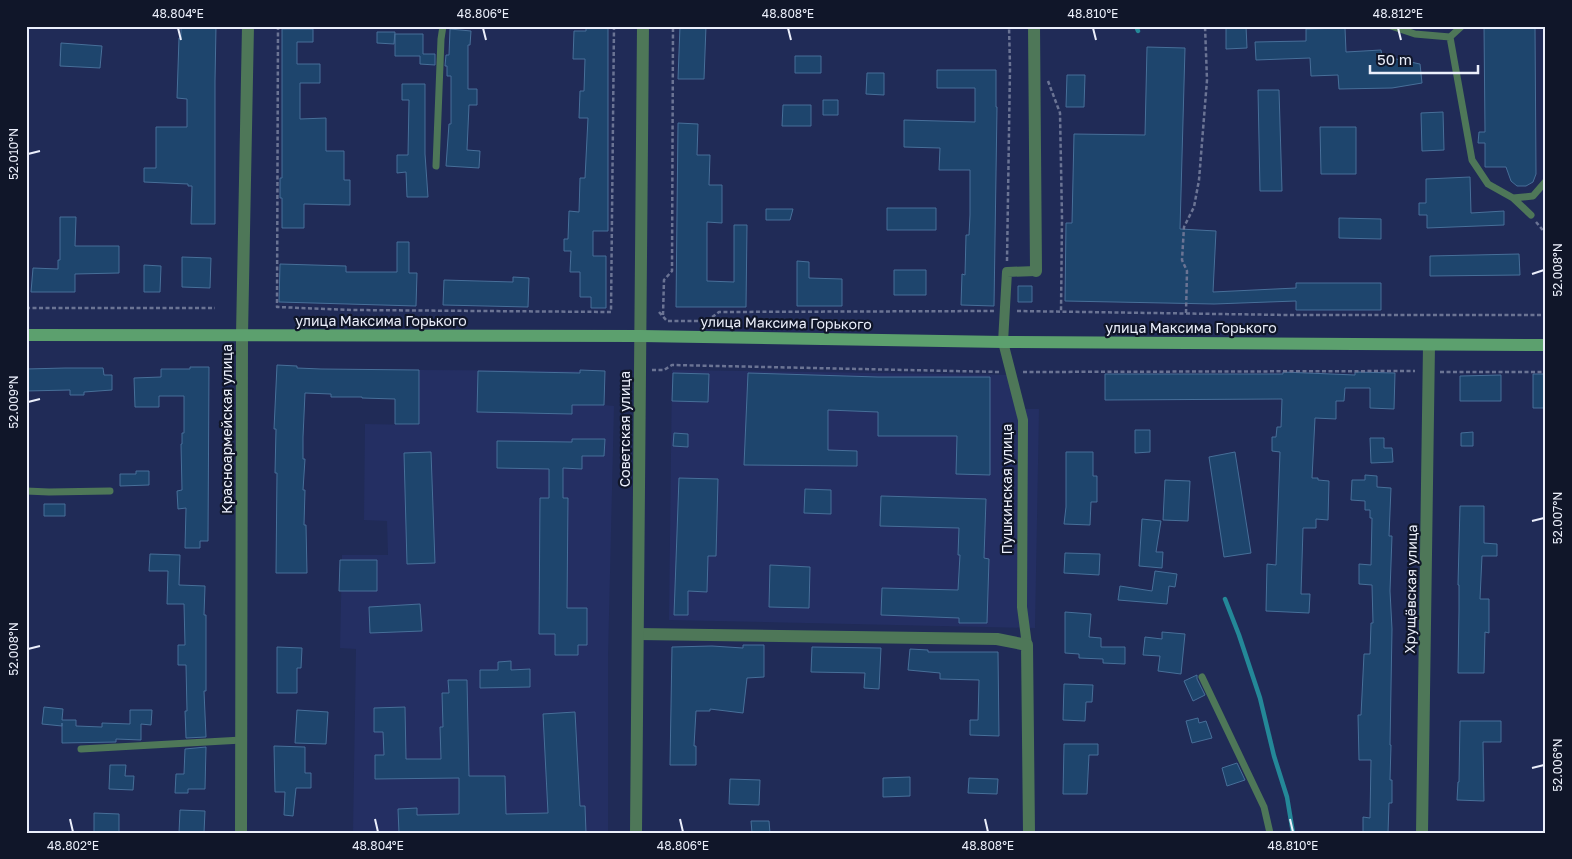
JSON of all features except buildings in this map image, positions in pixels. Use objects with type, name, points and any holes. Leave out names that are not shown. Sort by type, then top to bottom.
[{"type":"main road","name":"улица Максима Горького","points":[[26,335],[641,336],[1003,342],[1546,345]]},
{"type":"street","name":"Красноармейская улица","points":[[241,833],[242,335],[248,26]]},
{"type":"street","name":"Советская улица","points":[[636,833],[643,26]]},
{"type":"street","points":[[1007,272],[1036,271],[1034,26]]},
{"type":"street","name":"Пушкинская улица","points":[[1007,272],[1003,342],[1023,420],[1022,608],[1026,645],[1029,833]]},
{"type":"street","name":"Хрущёвская улица","points":[[1422,833],[1429,345]]},
{"type":"street","points":[[638,634],[997,639],[1026,645]]},
{"type":"lane","points":[[436,166],[443,26]]},
{"type":"lane","points":[[1391,26],[1415,34],[1450,37],[1462,26]]},
{"type":"lane","points":[[1450,37],[1472,160],[1488,184],[1513,198],[1530,215]]},
{"type":"lane","points":[[1513,198],[1533,196],[1546,181]]},
{"type":"lane","points":[[26,491],[110,491]]},
{"type":"lane","points":[[1202,677],[1264,807],[1270,833]]},
{"type":"lane","points":[[81,749],[242,740]]},
{"type":"path","points":[[278,26],[277,307],[352,310],[611,312],[614,26]]},
{"type":"path","points":[[663,316],[664,280],[672,271],[673,26]]},
{"type":"path","points":[[1007,272],[1009,26]]},
{"type":"path","points":[[1186,313],[1187,271],[1182,260],[1184,227],[1194,207],[1198,180],[1207,80],[1204,26]]},
{"type":"path","points":[[1048,81],[1061,120],[1061,312]]},
{"type":"path","points":[[1530,215],[1546,234]]},
{"type":"path","points":[[26,308],[215,308]]},
{"type":"path","points":[[659,312],[667,321],[707,321],[719,312],[1004,311],[1288,316],[1546,315]]},
{"type":"path","points":[[640,370],[664,370],[672,365],[1010,372],[1334,370],[1546,372]]},
{"type":"shaded area","points":[[418,370],[605,371],[604,405],[614,406],[608,657],[608,833],[353,833],[356,649],[340,648],[342,555],[388,555],[387,521],[364,520],[365,424],[419,425]]},
{"type":"shaded area","points":[[672,370],[1013,375],[1023,409],[1039,409],[1035,628],[669,620]]},
{"type":"waterway","points":[[1136,26],[1138,31]]},
{"type":"waterway","points":[[1225,599],[1260,698],[1274,756],[1287,797],[1293,833]]}]
